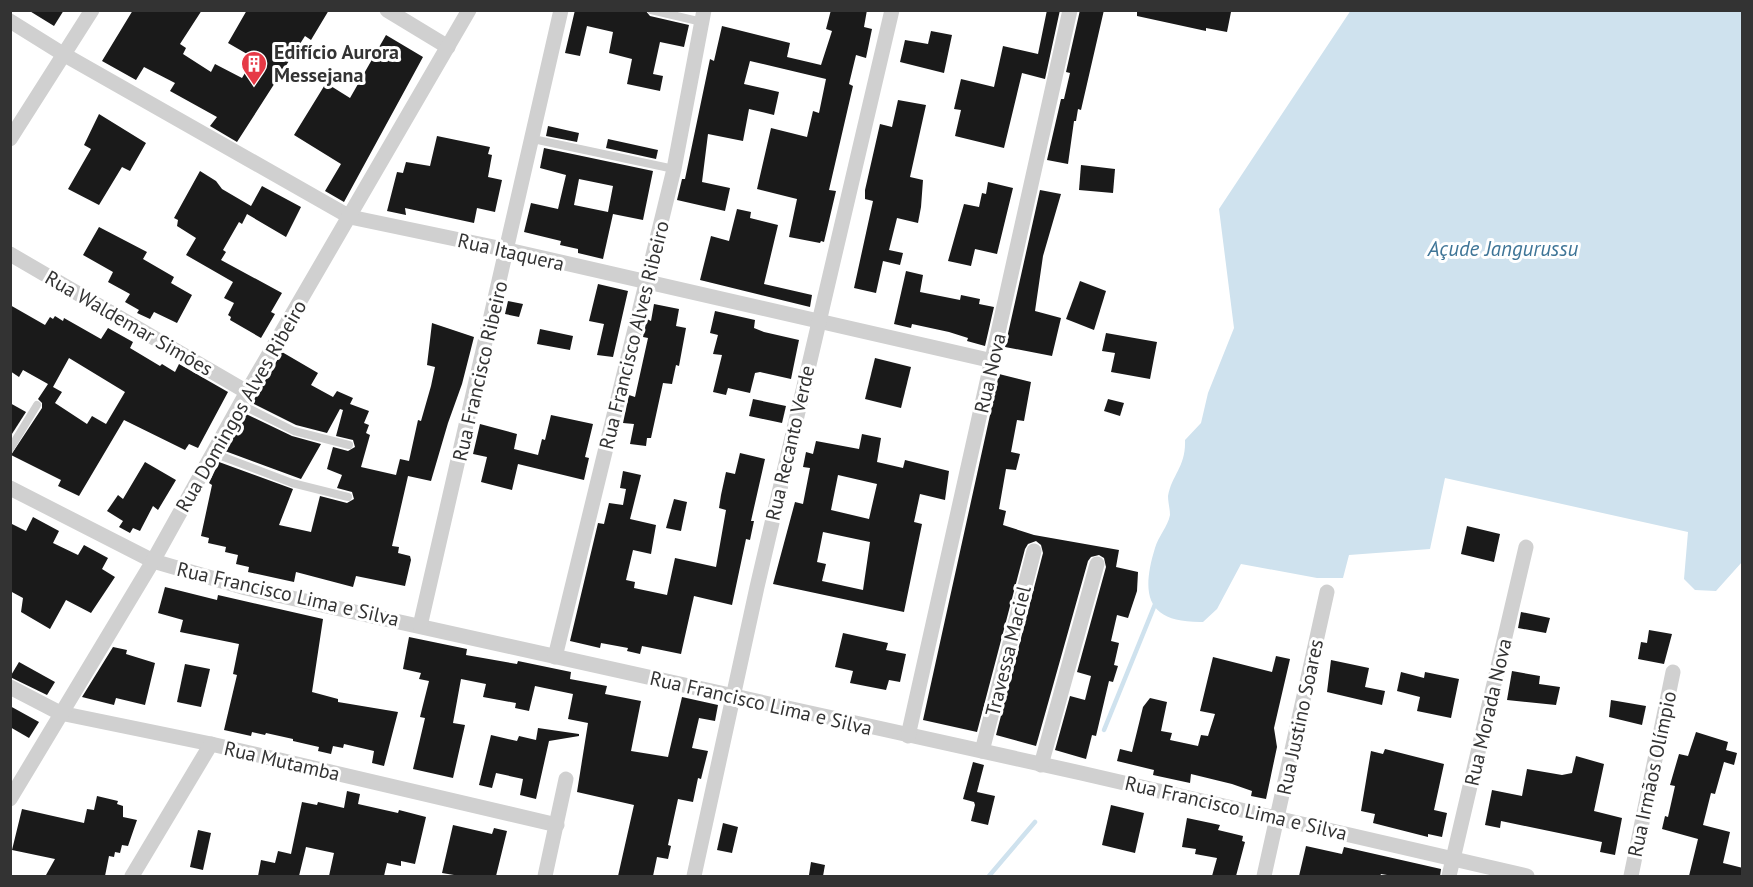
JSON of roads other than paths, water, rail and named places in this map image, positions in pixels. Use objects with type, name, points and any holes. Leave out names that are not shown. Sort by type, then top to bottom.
[{"type":"street","points":[[10,140],[92,10]]},
{"type":"street","points":[[387,10],[448,47]]},
{"type":"street","name":"Rua Domingos Alves Ribeiro","points":[[10,799],[153,561],[244,398],[469,10]]},
{"type":"street","name":"Rua Francisco Ribeiro","points":[[420,626],[508,250],[561,10]]},
{"type":"street","name":"Rua Recanto Verde","points":[[694,876],[819,320],[892,10]]},
{"type":"street","name":"Rua Nova","points":[[908,736],[1070,10]]},
{"type":"street","name":"Rua Francisco Alves Ribeiro","points":[[555,657],[648,283],[674,169],[703,16]]},
{"type":"street","name":"Rua Itaquera","points":[[10,21],[63,54],[350,217],[819,320],[993,362]]},
{"type":"street","name":"Rua Waldemar Simões","points":[[10,254],[244,398]]},
{"type":"street","name":"Rua Francisco Lima e Silva","points":[[10,488],[153,561],[246,588],[1278,818],[1527,876]]},
{"type":"street","name":"Rua Morada Nova","points":[[1449,876],[1526,548]]},
{"type":"street","name":"Travessa Maciel","points":[[982,752],[1034,551]]},
{"type":"street","points":[[1041,765],[1097,564]]},
{"type":"street","name":"Rua Justino Soares","points":[[1264,876],[1327,592]]},
{"type":"street","name":"Rua Irmãos Olímpio","points":[[1631,876],[1673,672]]},
{"type":"street","name":"Rua Mutamba","points":[[10,687],[60,713],[211,744],[557,825]]},
{"type":"street","points":[[132,876],[211,744]]},
{"type":"street","points":[[545,876],[566,779]]},
{"type":"lane","points":[[651,10],[703,16]]},
{"type":"lane","points":[[533,140],[674,169]]},
{"type":"lane","points":[[244,398],[294,431],[350,445]]},
{"type":"lane","points":[[10,449],[37,405]]},
{"type":"lane","points":[[213,453],[292,483],[348,497]]},
{"type":"water","name":"Açude Jangurussu","points":[[1351,10],[1742,11],[1742,562],[1716,591],[1695,590],[1684,579],[1688,532],[1445,478],[1430,549],[1349,555],[1343,578],[1317,578],[1241,564],[1217,609],[1203,622],[1170,618],[1153,604],[1148,580],[1150,565],[1156,544],[1170,515],[1168,496],[1170,488],[1181,464],[1185,440],[1201,423],[1208,393],[1234,328],[1219,209]]},
{"type":"waterway","points":[[1104,730],[1156,602]]},
{"type":"waterway","points":[[989,876],[1035,822]]},
{"type":"place","name":"Edifício Aurora Messejana","points":[[254,87]]}]
